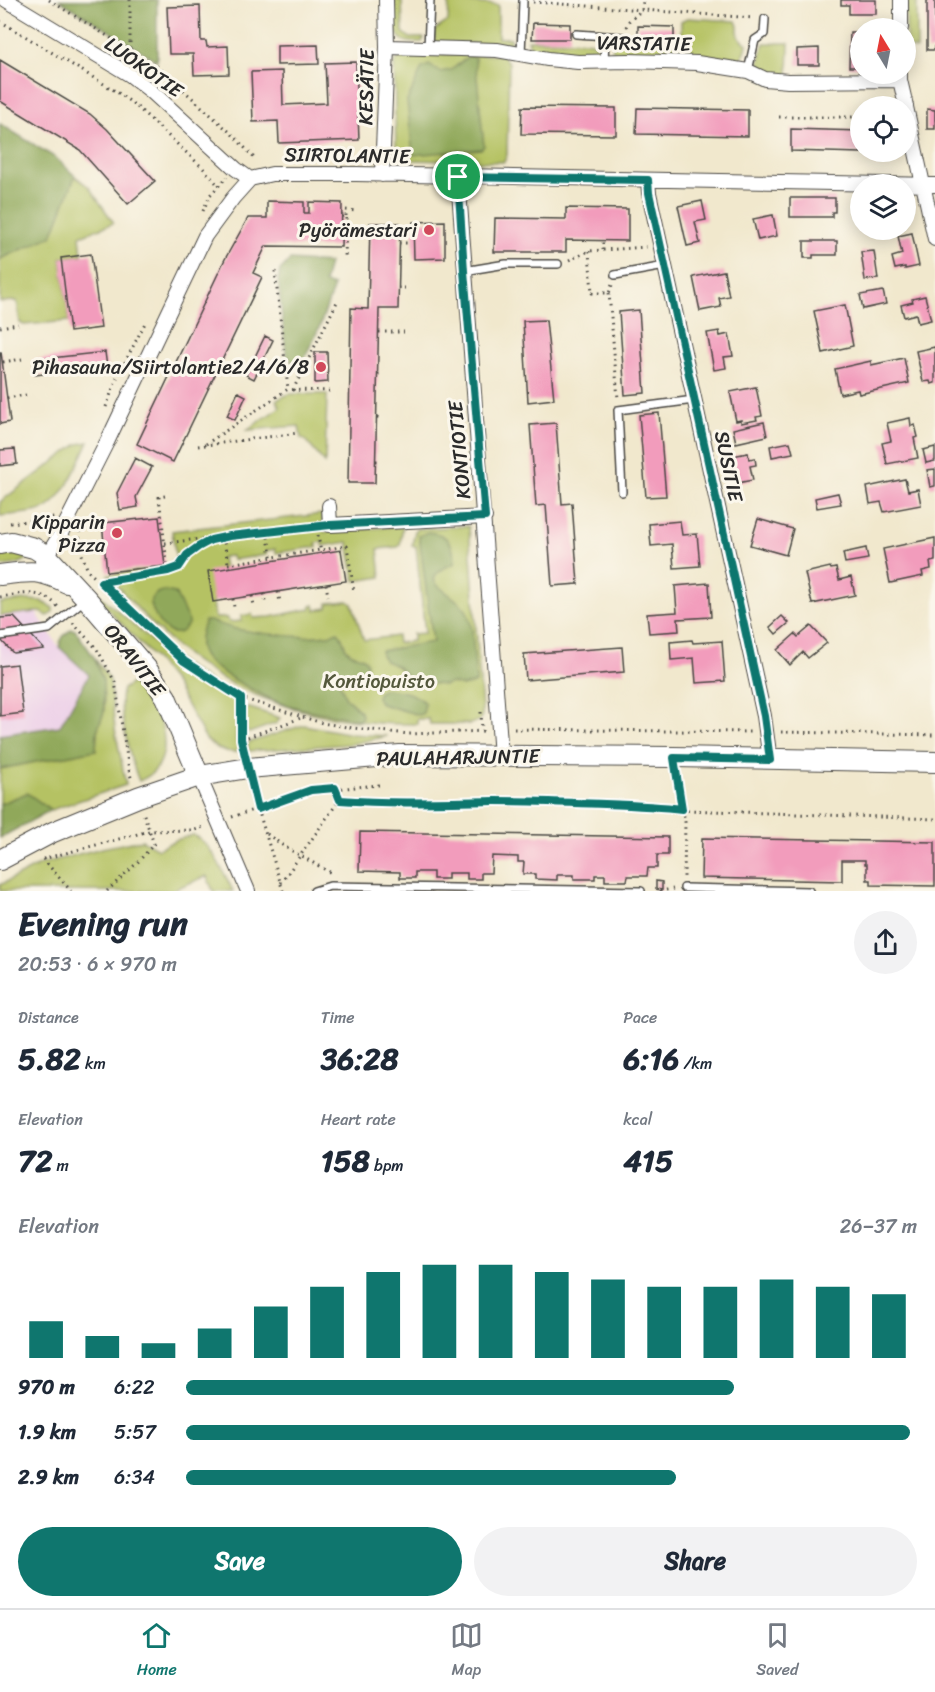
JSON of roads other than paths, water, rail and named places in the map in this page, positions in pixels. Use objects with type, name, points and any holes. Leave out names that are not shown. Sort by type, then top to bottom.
[{"type":"street","name":"LUOKOTIE","points":[[6,0],[130,75],[250,179]]},
{"type":"street","name":"KESÄTIE","points":[[382,175],[387,47],[386,0]]},
{"type":"street","points":[[901,0],[901,18]]},
{"type":"street","name":"VARSTATIE","points":[[387,47],[497,50],[548,59],[604,62],[697,63],[748,71],[765,79],[788,81],[850,79]]},
{"type":"street","points":[[916,141],[929,185],[935,239]]},
{"type":"street","name":"SIIRTOLANTIE","points":[[250,179],[272,174],[929,185]]},
{"type":"street","name":"KONTIOTIE","points":[[458,177],[501,756]]},
{"type":"street","points":[[27,571],[37,566],[47,556],[60,535],[145,365],[205,236],[250,179]]},
{"type":"street","name":"SUSITIE","points":[[648,180],[767,732],[770,760]]},
{"type":"street","points":[[329,506],[324,526],[485,517]]},
{"type":"street","points":[[6,543],[39,542],[60,535]]},
{"type":"street","name":"ORAVITIE","points":[[6,543],[34,548],[47,556],[147,669],[166,697],[199,776]]},
{"type":"street","name":"ORAVITIE","points":[[0,575],[27,571],[48,574],[79,592]]},
{"type":"street","name":"PAULAHARJUNTIE","points":[[0,860],[53,832],[138,797],[199,776],[248,768],[400,755],[935,762]]},
{"type":"street","points":[[199,776],[248,891]]},
{"type":"lane","points":[[428,48],[430,0]]},
{"type":"lane","points":[[521,54],[523,1]]},
{"type":"lane","points":[[748,71],[755,40],[764,34],[765,19]]},
{"type":"lane","points":[[576,34],[622,37]]},
{"type":"lane","points":[[604,62],[605,36]]},
{"type":"lane","points":[[464,271],[506,264],[558,264]]},
{"type":"lane","points":[[615,274],[665,266]]},
{"type":"lane","points":[[622,492],[618,410],[694,400]]},
{"type":"lane","points":[[0,636],[49,629],[66,615],[79,592]]},
{"type":"lane","points":[[314,891],[330,886],[640,891]]},
{"type":"lane","points":[[684,888],[809,891]]},
{"type":"place","name":"Pyörämestari","points":[[429,230]]},
{"type":"place","name":"Pihasauna/Siirtolantie2/4/6/8","points":[[321,367]]},
{"type":"place","name":"Kipparin Pizza","points":[[117,533]]},
{"type":"park label","name":"Kontiopuisto","points":[[379,681]]}]
